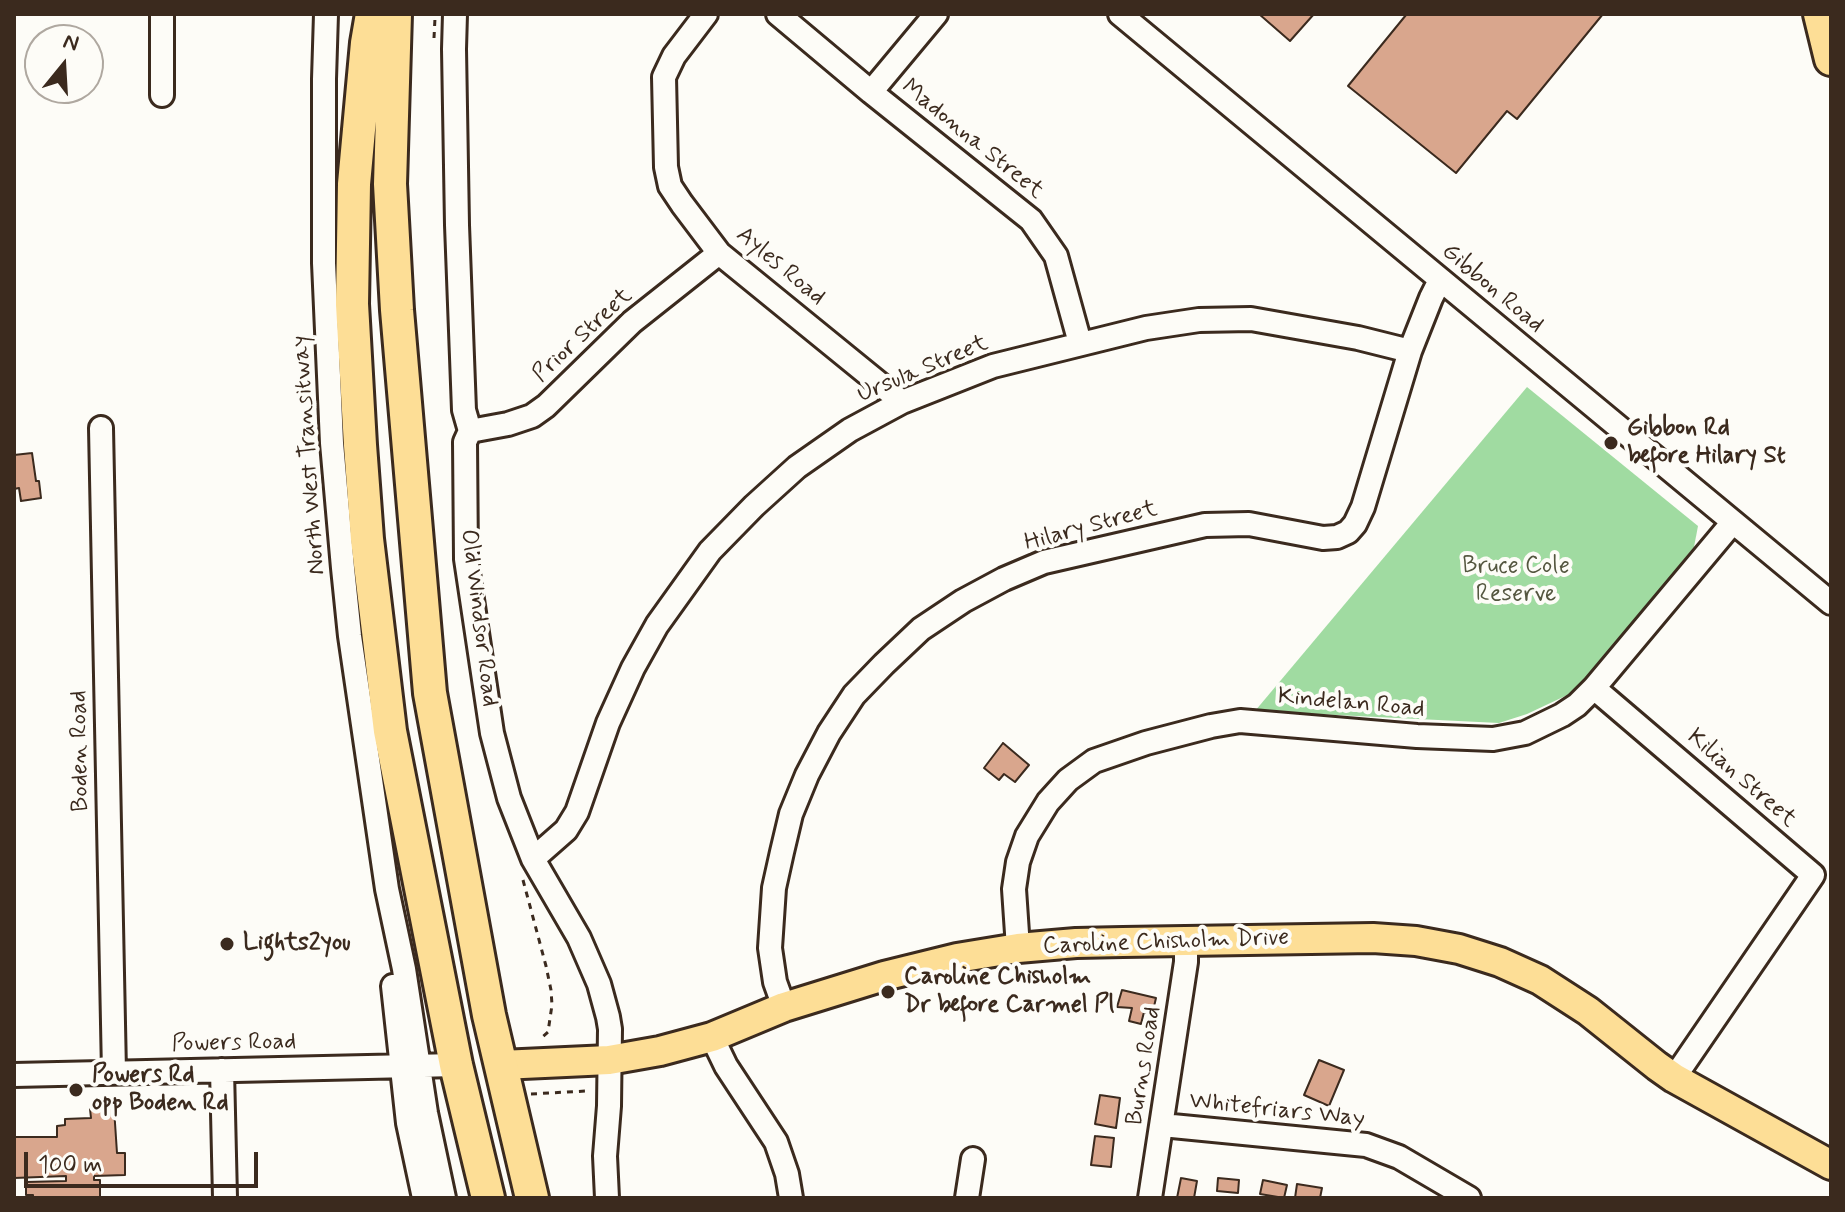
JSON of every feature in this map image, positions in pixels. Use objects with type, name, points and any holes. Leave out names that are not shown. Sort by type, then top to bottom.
[{"type":"highway","points":[[372,14],[354,184],[352,304],[367,539],[390,731],[456,1065],[488,1198]]},
{"type":"highway","points":[[395,14],[390,184],[397,310],[430,693],[489,1015],[532,1198]]},
{"type":"highway","points":[[1820,14],[1831,59]]},
{"type":"highway","name":"Caroline Chisholm Drive","points":[[456,1065],[501,1065]]},
{"type":"main road","name":"Caroline Chisholm Drive","points":[[501,1065],[609,1060],[660,1051],[712,1037],[817,996],[912,968],[1018,948],[1076,943],[1186,941],[1373,938],[1416,941],[1459,949],[1520,970],[1588,1011],[1674,1078],[1831,1165]]},
{"type":"street","points":[[162,14],[162,95]]},
{"type":"street","name":"North West Transitway","points":[[326,14],[324,263],[332,443],[350,636],[387,889],[404,969],[410,1065],[408,1123],[424,1198]]},
{"type":"street","name":"Old Windsor Road","points":[[455,14],[457,225],[464,410],[470,431],[465,442],[466,559],[492,733],[509,798],[533,859],[579,938],[599,984],[610,1029],[605,1156],[607,1198]]},
{"type":"street","name":"Ayles Road","points":[[706,14],[674,56],[664,77],[666,167],[670,186],[719,253],[902,402]]},
{"type":"street","name":"Madonna Street","points":[[778,14],[1031,220],[1056,256],[1080,343]]},
{"type":"street","points":[[871,92],[936,14]]},
{"type":"street","name":"Gibbon Road","points":[[1120,14],[1831,603]]},
{"type":"street","name":"Prior Street","points":[[470,431],[520,420],[546,406],[632,322],[719,253]]},
{"type":"street","name":"Hilary Street","points":[[784,1007],[775,982],[770,948],[774,888],[791,814],[807,775],[854,695],[921,629],[963,601],[1044,562],[1205,525],[1249,524],[1323,538],[1348,532],[1363,507],[1410,351],[1440,280]]},
{"type":"street","name":"Ursula Street","points":[[533,859],[566,830],[577,812],[608,723],[633,668],[657,625],[710,551],[797,467],[850,430],[902,402],[993,366],[1080,343],[1186,322],[1251,319],[1358,338],[1410,351]]},
{"type":"street","name":"Boden Road","points":[[101,428],[114,1072]]},
{"type":"street","name":"Kindelan Road","points":[[1018,948],[1014,889],[1018,862],[1027,836],[1048,802],[1068,780],[1094,761],[1146,743],[1240,721],[1417,736],[1493,739],[1525,733],[1577,705],[1594,688],[1733,522]]},
{"type":"street","name":"Kilian Street","points":[[1594,688],[1813,875],[1674,1078]]},
{"type":"street","name":"Burns Road","points":[[1150,1198],[1186,962],[1186,941]]},
{"type":"street","points":[[712,1037],[726,1066],[776,1142],[791,1198]]},
{"type":"street","name":"North West Transitway","points":[[410,1065],[426,1113],[444,1198]]},
{"type":"street","name":"Powers Road","points":[[14,1075],[456,1065]]},
{"type":"street","points":[[222,1070],[225,1198]]},
{"type":"street","name":"Whitefriars Way","points":[[1162,1125],[1366,1145],[1399,1157],[1469,1198]]},
{"type":"street","points":[[967,1198],[973,1159]]},
{"type":"path","points":[[531,1094],[586,1091],[594,1095]]},
{"type":"green space","name":"Bruce Cole Reserve","points":[[1527,387],[1698,526],[1694,547],[1578,690],[1527,714],[1499,723],[1255,711]]},
{"type":"building","points":[[1259,14],[1314,14],[1290,41]]},
{"type":"building","points":[[1404,14],[1603,14],[1517,119],[1507,111],[1456,173],[1348,86]]},
{"type":"building","points":[[32,453],[41,498],[21,501],[19,488],[14,489],[14,455]]},
{"type":"building","points":[[1003,743],[1029,765],[1015,782],[1004,774],[999,780],[984,768]]},
{"type":"building","points":[[1122,990],[1156,998],[1152,1015],[1144,1012],[1141,1024],[1129,1021],[1132,1008],[1117,1007]]},
{"type":"building","points":[[1319,1060],[1344,1070],[1329,1106],[1304,1095]]},
{"type":"building","points":[[1100,1095],[1120,1098],[1116,1128],[1095,1124]]},
{"type":"building","points":[[114,1108],[117,1153],[125,1153],[125,1175],[94,1176],[94,1180],[100,1180],[100,1198],[33,1198],[33,1195],[26,1195],[26,1182],[66,1181],[66,1176],[14,1178],[14,1137],[57,1137],[57,1126],[65,1125],[65,1119],[91,1118],[90,1109]]},
{"type":"building","points":[[1095,1136],[1114,1138],[1111,1167],[1091,1165]]},
{"type":"building","points":[[1181,1178],[1197,1181],[1194,1198],[1177,1198]]},
{"type":"building","points":[[1218,1178],[1239,1180],[1238,1193],[1217,1191]]},
{"type":"building","points":[[1263,1180],[1287,1185],[1284,1198],[1260,1194]]},
{"type":"building","points":[[1297,1184],[1322,1188],[1320,1198],[1295,1198]]},
{"type":"place","name":"Gibbon Rd before Hilary St","points":[[1611,443]]},
{"type":"place","name":"Lights2you","points":[[227,944]]},
{"type":"place","name":"Caroline Chisholm Dr before Carmel Pl","points":[[888,992]]},
{"type":"place","name":"Powers Rd opp Boden Rd","points":[[76,1090]]}]
